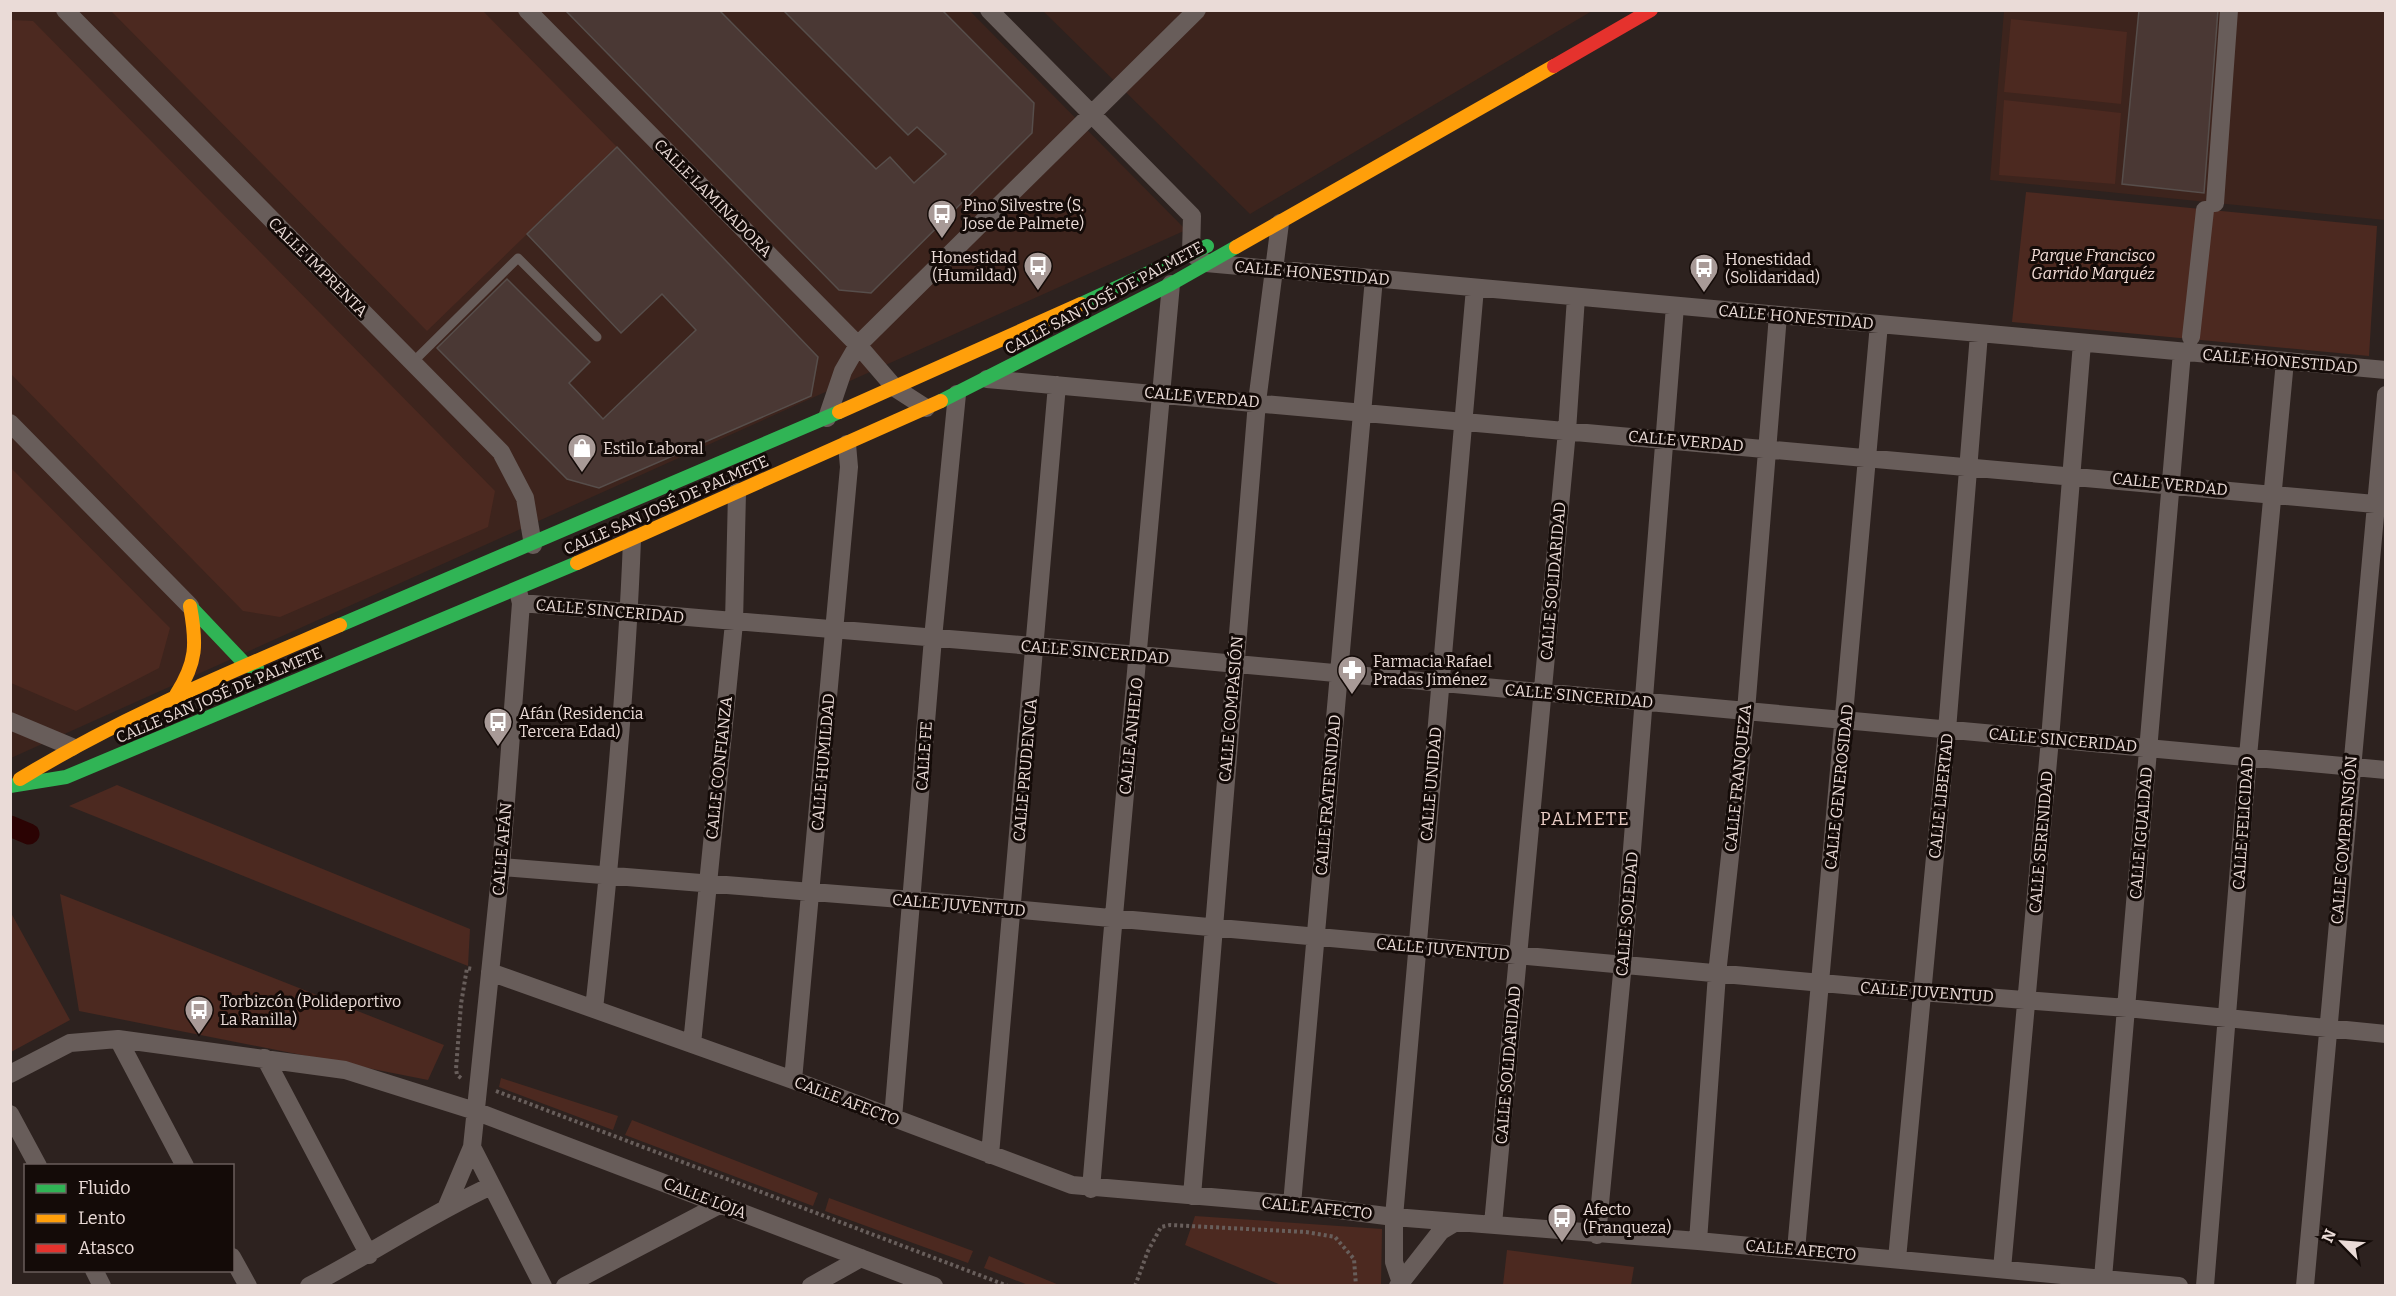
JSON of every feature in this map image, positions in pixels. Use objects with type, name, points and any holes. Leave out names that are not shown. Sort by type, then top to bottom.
[{"type":"street","name":"CALLE IMPRENTA","points":[[65,10],[501,452],[525,498],[529,556]]},
{"type":"street","name":"CALLE LAMINADORA","points":[[527,10],[858,345],[895,388],[926,408]]},
{"type":"street","points":[[989,10],[1192,216],[1199,258]]},
{"type":"street","points":[[827,418],[843,371],[858,345],[1197,10]]},
{"type":"street","name":"CALLE SAN JOSÉ DE PALMETE","points":[[10,785],[72,747],[176,695],[245,664],[529,556],[617,508],[1280,223],[1651,10]]},
{"type":"street","name":"CALLE IGUALDAD","points":[[2103,1278],[2170,485],[2187,345],[2210,206],[2229,10]]},
{"type":"street","name":"CALLE SAN JOSÉ DE PALMETE","points":[[10,785],[66,777],[285,685],[519,595],[632,540],[957,394],[1170,284],[1199,258],[1313,203]]},
{"type":"street","name":"CALLE COMPASIÓN","points":[[1192,1196],[1212,929],[1257,402],[1280,223]]},
{"type":"street","name":"CALLE HONESTIDAD","points":[[1199,258],[1275,270],[1979,334],[2082,343],[2187,345],[2285,362],[2385,370]]},
{"type":"street","name":"CALLE FRATERNIDAD","points":[[1292,1204],[1374,278]]},
{"type":"street","name":"CALLE ANHELO","points":[[1091,1189],[1112,920],[1139,655],[1170,284]]},
{"type":"street","name":"CALLE UNIDAD","points":[[1399,1283],[1394,1262],[1394,1217],[1475,288]]},
{"type":"street","name":"CALLE SOLIDARIDAD","points":[[1493,1224],[1567,431],[1576,297]]},
{"type":"street","name":"CALLE SOLEDAD","points":[[1597,1235],[1623,963],[1676,306]]},
{"type":"street","name":"CALLE FRANQUEZA","points":[[1698,1241],[1717,974],[1746,711],[1778,315]]},
{"type":"street","name":"CALLE GENEROSIDAD","points":[[1796,1250],[1819,983],[1846,721],[1879,324]]},
{"type":"street","name":"CALLE LIBERTAD","points":[[1897,1259],[1947,730],[1979,334]]},
{"type":"street","name":"CALLE SERENIDAD","points":[[2002,1269],[2050,739],[2082,343]]},
{"type":"street","name":"CALLE FELICIDAD","points":[[2205,1286],[2248,756],[2285,362]]},
{"type":"street","name":"CALLE VERDAD","points":[[987,379],[2380,504]]},
{"type":"street","name":"CALLE PRUDENCIA","points":[[990,1155],[1057,385]]},
{"type":"street","name":"CALLE FE","points":[[893,1118],[913,900],[933,638],[957,394]]},
{"type":"street","name":"CALLE COMPRENSIÓN","points":[[2305,1286],[2351,767],[2380,504],[2385,395]]},
{"type":"street","points":[[10,423],[245,664],[285,685]]},
{"type":"street","name":"CALLE HUMILDAD","points":[[793,1080],[812,894],[849,466],[847,444]]},
{"type":"street","name":"CALLE CONFIANZA","points":[[692,1044],[734,623],[737,492]]},
{"type":"street","points":[[571,543],[617,508]]},
{"type":"street","points":[[594,1009],[608,876],[629,612],[632,540]]},
{"type":"street","points":[[519,595],[529,556]]},
{"type":"street","points":[[519,595],[552,558]]},
{"type":"street","name":"CALLE SINCERIDAD","points":[[519,595],[629,612],[734,623],[835,629],[1139,655],[2385,770]]},
{"type":"street","name":"CALLE AFÁN","points":[[472,1147],[486,972],[501,867],[519,595]]},
{"type":"street","points":[[176,695],[192,671],[196,643],[190,606]]},
{"type":"street","points":[[10,721],[72,747]]},
{"type":"street","name":"CALLE JUVENTUD","points":[[501,867],[812,894],[913,900],[1212,929],[1623,963],[1921,993],[2127,1008],[2228,1020],[2385,1034]]},
{"type":"street","name":"CALLE AFECTO","points":[[486,972],[793,1080],[1072,1185],[1091,1189],[1292,1204],[1394,1217],[1597,1235],[1698,1241],[2179,1286]]},
{"type":"street","points":[[118,1039],[184,1164]]},
{"type":"street","name":"CALLE LOJA","points":[[10,1074],[70,1043],[118,1039],[345,1070],[475,1111],[934,1286]]},
{"type":"street","points":[[265,1058],[369,1255]]},
{"type":"street","points":[[10,1114],[37,1164]]},
{"type":"street","points":[[447,1206],[472,1147]]},
{"type":"street","points":[[472,1147],[543,1286]]},
{"type":"street","points":[[309,1286],[369,1255],[447,1206],[491,1186]]},
{"type":"street","points":[[565,1286],[721,1204]]},
{"type":"street","points":[[1399,1283],[1411,1272],[1423,1252],[1441,1231],[1456,1222]]},
{"type":"street","points":[[811,1286],[833,1280],[861,1258]]},
{"type":"street","points":[[234,1261],[248,1286]]},
{"type":"street","points":[[95,1272],[102,1286]]},
{"type":"lane","points":[[412,362],[518,258],[597,338]]},
{"type":"path","points":[[486,972],[467,968],[461,1004],[456,1069],[457,1075],[461,1078],[1008,1286]]},
{"type":"path","points":[[1136,1286],[1155,1236],[1161,1227],[1170,1225],[1306,1232],[1335,1236],[1354,1259],[1356,1286]]},
{"type":"shaded area","points":[[10,11],[970,11],[1186,230],[11,758]]},
{"type":"shaded area","points":[[1043,11],[1592,11],[1250,214]]},
{"type":"shaded area","points":[[2004,11],[2385,11],[2385,220],[1990,180]]},
{"type":"green space","points":[[111,11],[483,11],[617,147],[427,331]]},
{"type":"green space","points":[[2011,19],[2127,32],[2121,104],[2004,92]]},
{"type":"green space","points":[[11,20],[33,21],[495,491],[488,527],[280,617],[243,611],[11,374]]},
{"type":"green space","points":[[2004,100],[2121,113],[2115,184],[1999,175]]},
{"type":"green space","name":"Parque Francisco Garrido Marquéz","points":[[2026,192],[2377,226],[2369,356],[2012,322]]},
{"type":"green space","points":[[10,467],[170,628],[159,668],[76,711],[11,683]]},
{"type":"green space","points":[[117,785],[470,929],[468,966],[69,806]]},
{"type":"green space","points":[[60,894],[444,1045],[428,1080],[79,1011]]},
{"type":"green space","points":[[11,913],[70,1020],[10,1052]]},
{"type":"green space","points":[[501,1078],[618,1116],[613,1130],[499,1087]]},
{"type":"green space","points":[[632,1120],[818,1193],[813,1206],[625,1135]]},
{"type":"green space","points":[[829,1198],[973,1251],[968,1263],[825,1211]]},
{"type":"green space","points":[[1195,1216],[1382,1229],[1381,1285],[1281,1285],[1185,1245]]},
{"type":"green space","points":[[1507,1250],[1634,1267],[1631,1285],[1503,1285]]},
{"type":"green space","points":[[989,1256],[1059,1285],[1028,1285],[984,1268]]},
{"type":"building","points":[[565,10],[719,10],[876,169],[890,157],[914,183],[946,154],[917,127],[908,135],[783,10],[942,10],[1034,103],[1032,133],[871,293],[839,290]]},
{"type":"building","points":[[2139,10],[2218,10],[2204,193],[2122,184]]},
{"type":"building","points":[[617,147],[818,357],[811,396],[599,488],[567,479],[437,348],[507,279],[590,362],[569,383],[603,419],[696,330],[662,294],[621,333],[527,234]]},
{"type":"waterway","points":[[10,826],[29,834]]},
{"type":"traffic: fast","points":[[1081,304],[1207,246]]},
{"type":"traffic: fast","points":[[941,401],[1171,284],[1236,247]]},
{"type":"traffic: fast","points":[[340,625],[839,412]]},
{"type":"traffic: fast","points":[[10,786],[66,777],[577,563]]},
{"type":"traffic: fast","points":[[190,606],[245,664],[258,670]]},
{"type":"traffic: slow","points":[[1236,247],[1554,66]]},
{"type":"traffic: slow","points":[[839,412],[1081,304]]},
{"type":"traffic: slow","points":[[577,563],[941,401]]},
{"type":"traffic: slow","points":[[176,695],[188,673],[194,652],[194,631],[190,606]]},
{"type":"traffic: slow","points":[[20,779],[137,715],[340,625]]},
{"type":"traffic: jam","points":[[1554,66],[1651,10]]},
{"type":"place","name":"Pino Silvestre (S. Jose de Palmete)","points":[[942,240]]},
{"type":"place","name":"Honestidad (Humildad)","points":[[1038,292]]},
{"type":"place","name":"Honestidad (Solidaridad)","points":[[1704,294]]},
{"type":"place","name":"Estilo Laboral","points":[[582,474]]},
{"type":"place","name":"Farmacia Rafael Pradas Jiménez","points":[[1352,696]]},
{"type":"place","name":"Afán (Residencia Tercera Edad)","points":[[498,748]]},
{"type":"place","name":"Torbizcón (Polideportivo La Ranilla)","points":[[199,1036]]},
{"type":"place","name":"Afecto (Franqueza)","points":[[1562,1244]]},
{"type":"district","name":"PALMETE","points":[[1585,819]]}]
